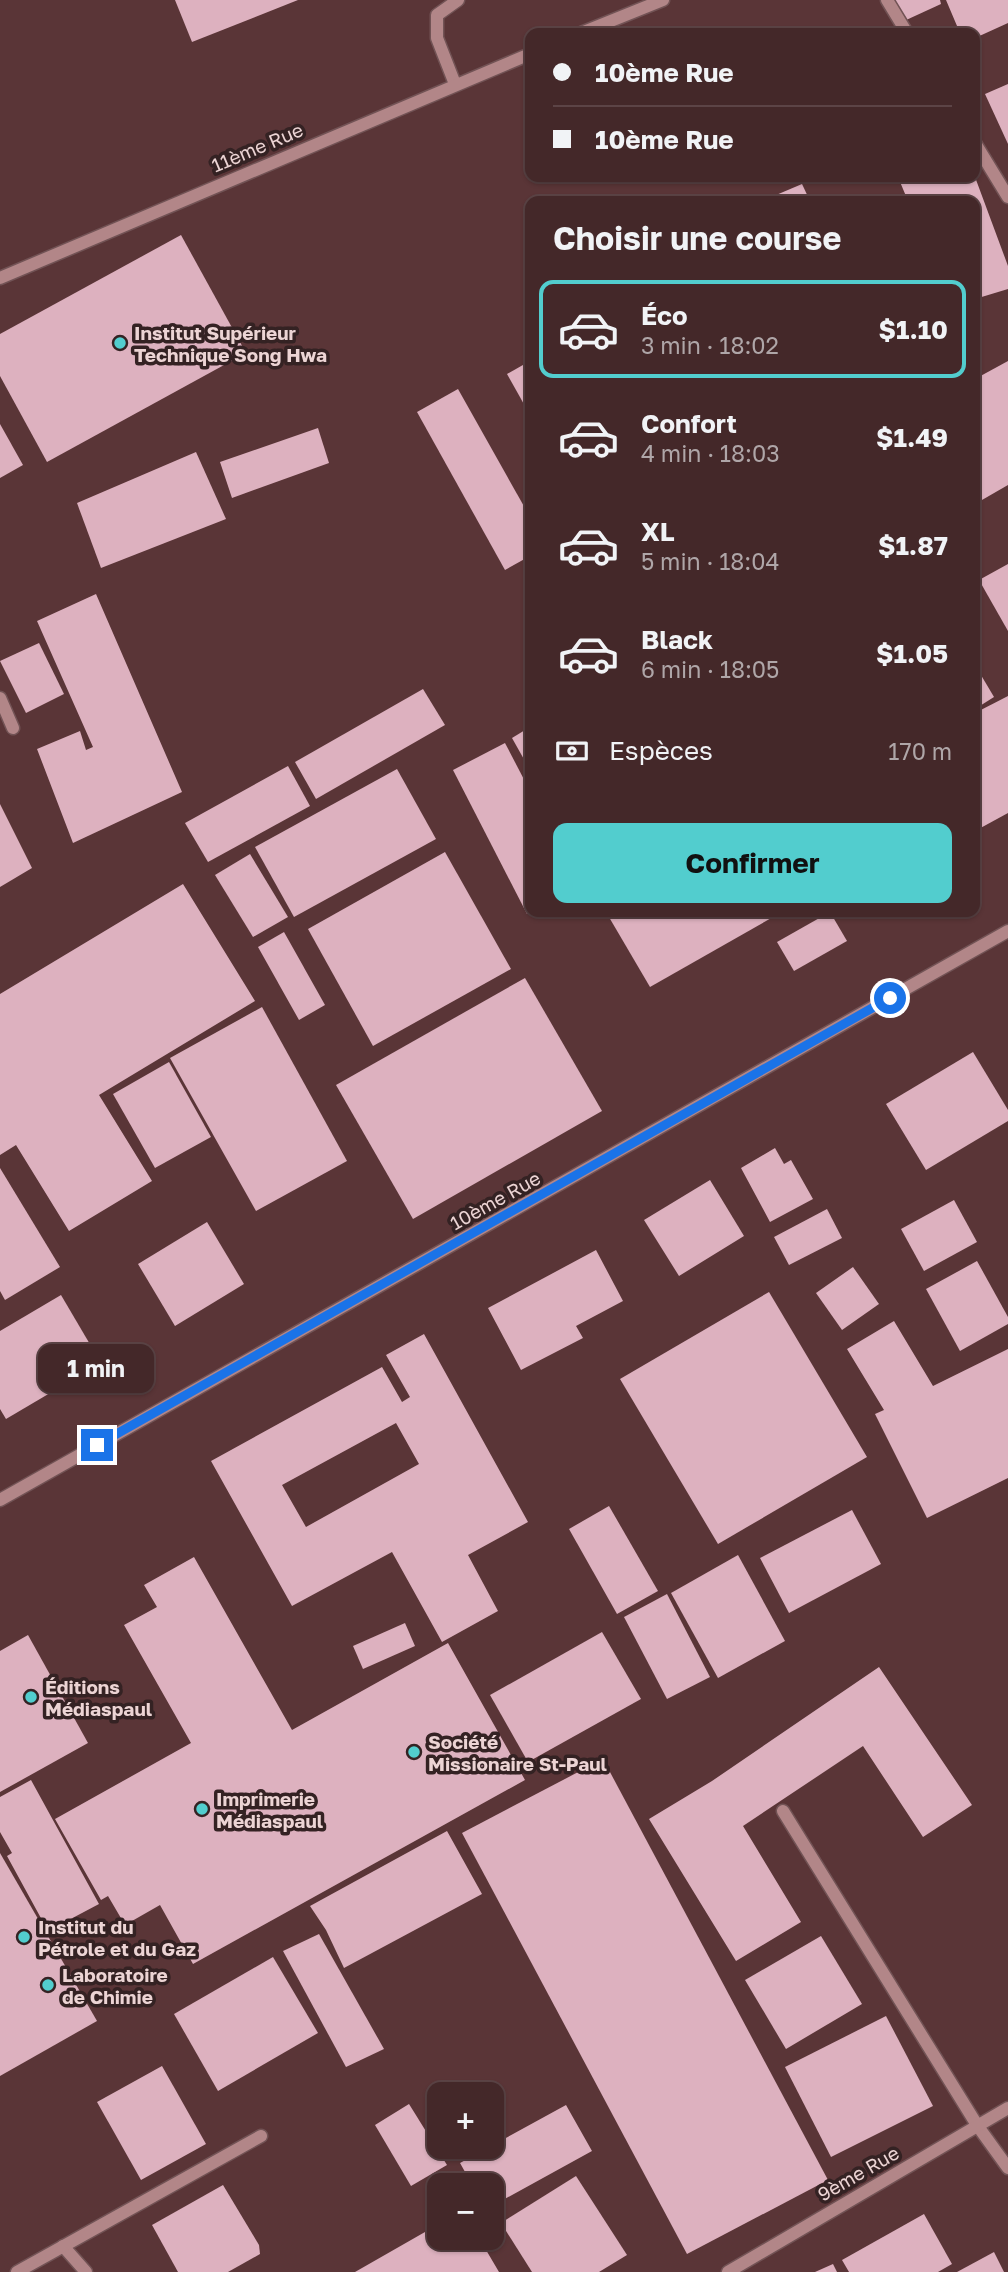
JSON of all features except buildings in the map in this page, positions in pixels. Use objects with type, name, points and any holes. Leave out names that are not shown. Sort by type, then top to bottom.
[{"type":"street","points":[[455,84],[437,37],[437,15],[457,0]]},
{"type":"street","points":[[593,28],[663,0]]},
{"type":"street","points":[[887,0],[904,28]]},
{"type":"street","name":"11ème Rue","points":[[0,278],[525,56]]},
{"type":"street","points":[[980,151],[1008,197]]},
{"type":"street","points":[[0,698],[13,728]]},
{"type":"street","name":"10ème Rue","points":[[0,1500],[1008,931]]},
{"type":"street","points":[[783,1811],[977,2125],[1008,2168]]},
{"type":"street","name":"9ème Rue","points":[[728,2272],[1008,2108]]},
{"type":"street","points":[[17,2272],[261,2136]]},
{"type":"street","points":[[63,2246],[86,2272]]},
{"type":"place","name":"Institut Supérieur Technique Song Hwa","points":[[120,343]]},
{"type":"place","name":"Éditions Médiaspaul","points":[[31,1697]]},
{"type":"place","name":"Société Missionaire St-Paul","points":[[414,1752]]},
{"type":"place","name":"Imprimerie Médiaspaul","points":[[202,1809]]},
{"type":"place","name":"Institut du Pétrole et du Gaz","points":[[24,1937]]},
{"type":"place","name":"Laboratoire de Chimie","points":[[48,1985]]},
{"type":"route","points":[[97,1445],[890,998]]}]
